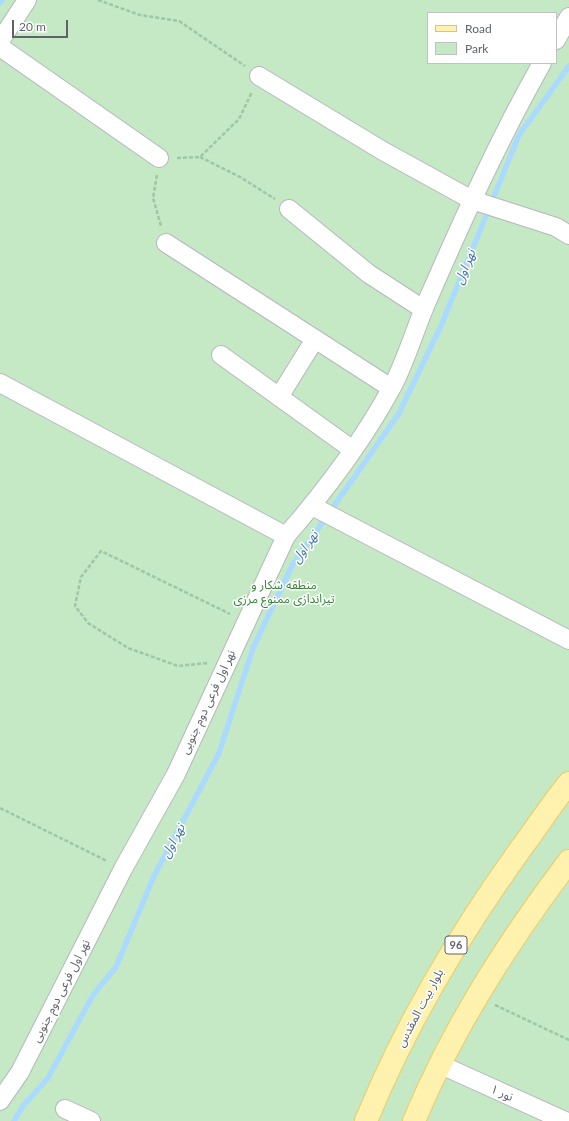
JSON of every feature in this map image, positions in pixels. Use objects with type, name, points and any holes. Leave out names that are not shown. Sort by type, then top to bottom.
[{"type":"main road","name":"بلوار بیت المقدس","points":[[366,1121],[397,1051],[443,965],[501,876],[569,783]]},
{"type":"main road","points":[[414,1121],[440,1064],[477,996],[545,893],[569,861]]},
{"type":"street","points":[[0,42],[27,0]]},
{"type":"street","points":[[557,38],[569,17]]},
{"type":"street","points":[[0,47],[159,158]]},
{"type":"street","name":"نهر اول فرعی دوم جنوبی","points":[[0,1101],[20,1072],[123,869],[176,774],[227,660],[286,536],[316,508],[391,388],[423,309],[477,201],[523,97],[541,64]]},
{"type":"street","points":[[259,76],[383,151],[477,201],[556,227],[569,235]]},
{"type":"street","points":[[289,208],[369,274],[423,309]]},
{"type":"street","points":[[166,243],[391,388]]},
{"type":"street","points":[[279,397],[315,339]]},
{"type":"street","points":[[221,355],[353,450]]},
{"type":"street","points":[[0,383],[286,536]]},
{"type":"street","points":[[316,508],[569,640]]},
{"type":"street","name":"نور ۱","points":[[440,1064],[565,1121]]},
{"type":"street","points":[[65,1109],[91,1121]]},
{"type":"path","points":[[98,0],[140,15],[179,21],[259,76],[239,119],[200,157]]},
{"type":"path","points":[[166,243],[153,198],[159,158],[200,157],[240,177],[289,208]]},
{"type":"path","points":[[227,660],[178,666],[128,648],[88,623],[75,606],[81,577],[101,551],[246,622]]},
{"type":"path","points":[[0,808],[123,869]]},
{"type":"path","points":[[477,996],[569,1040]]},
{"type":"green space","name":"منطقه شکار و تیراندازی ممنوع مرزی","points":[[0,0],[569,0],[569,1121],[0,1121]]},
{"type":"waterway","name":"نهر اول","points":[[14,1121],[23,1106],[48,1078],[93,995],[116,967],[154,876],[219,753],[253,648],[293,564],[398,415],[441,326],[519,135],[569,66]]}]
